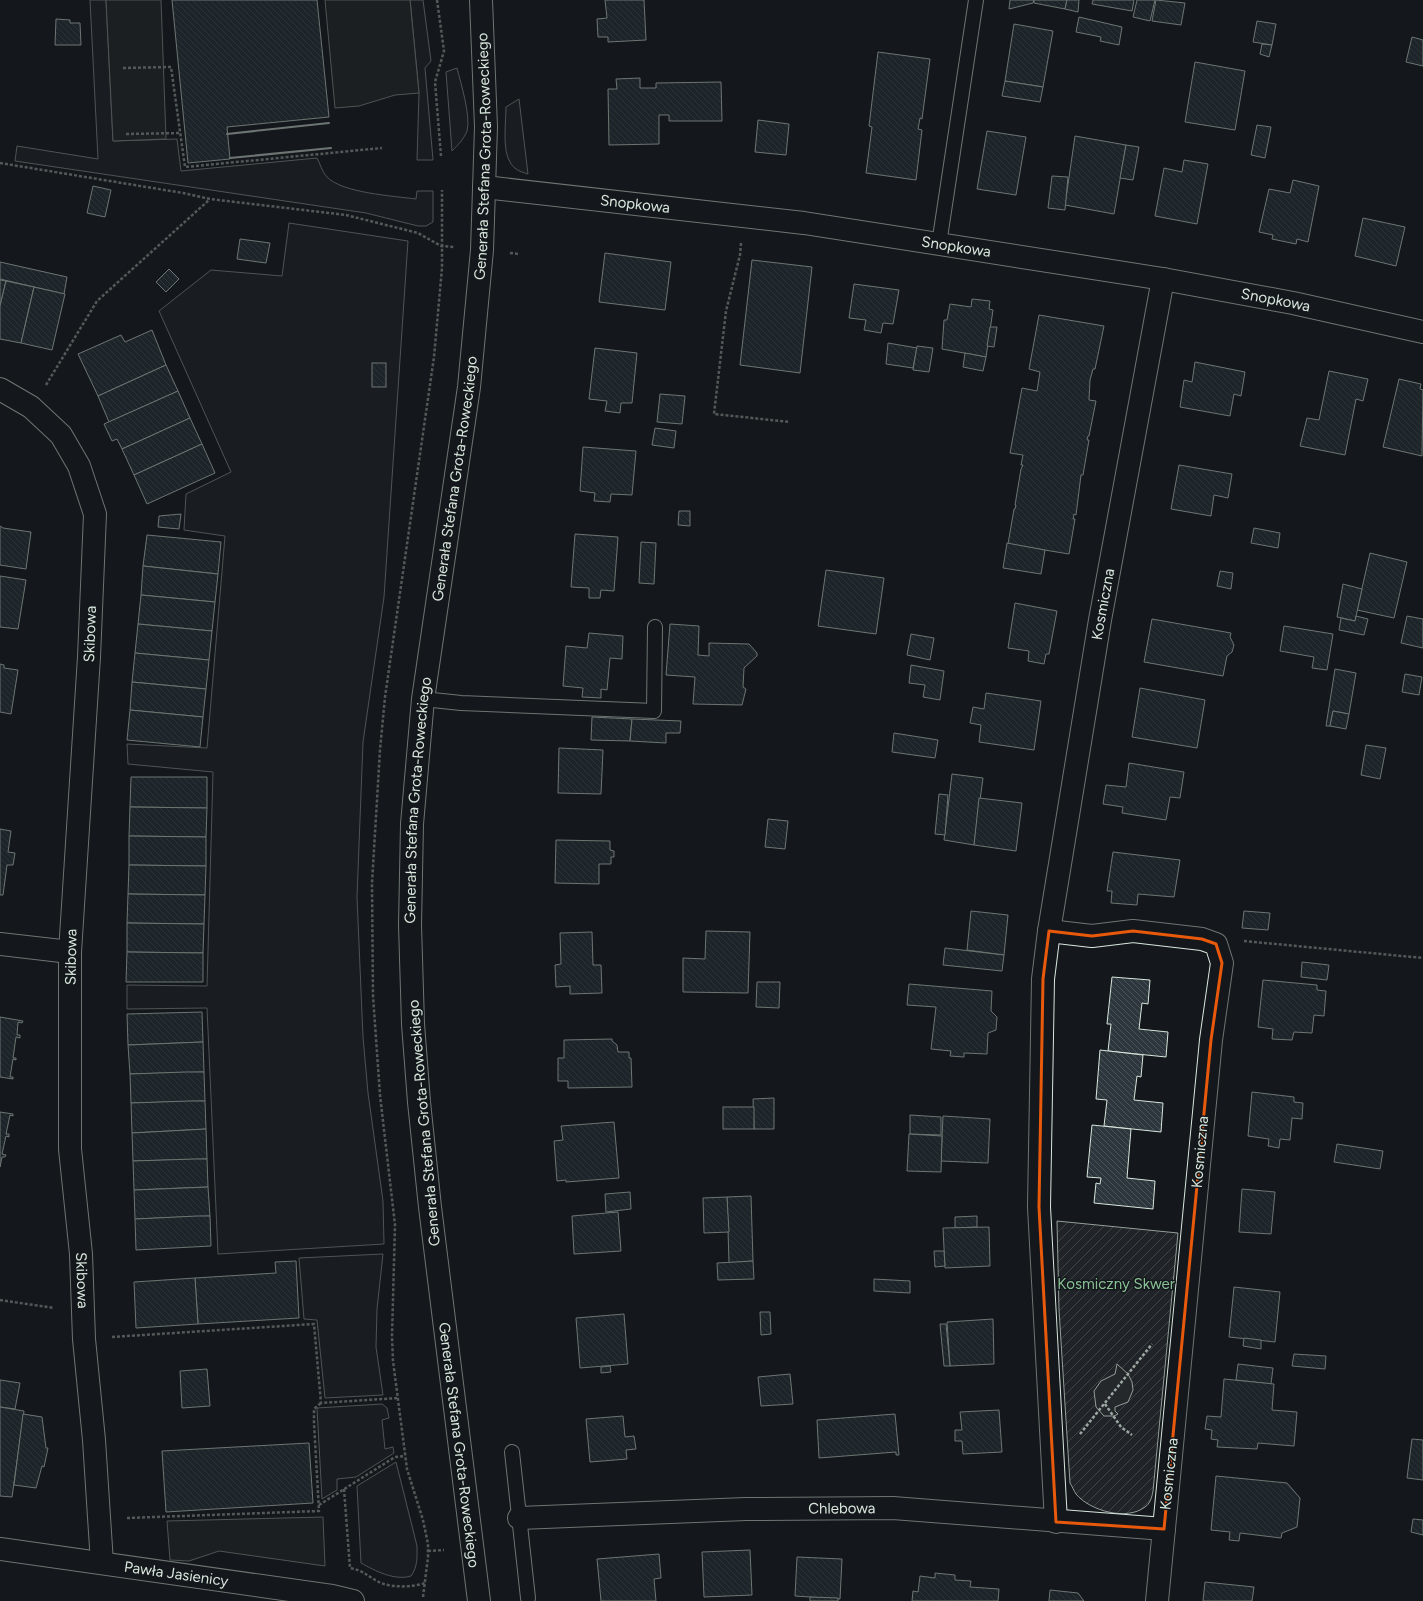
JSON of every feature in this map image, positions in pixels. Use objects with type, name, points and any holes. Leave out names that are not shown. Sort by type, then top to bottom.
[{"type":"street","name":"Generała Stefana Grota-Roweckiego","points":[[479,1601],[430,1208],[413,1024],[410,925],[412,824],[423,699],[469,387],[482,250],[486,127],[480,0]]},
{"type":"street","name":"Snopkowa","points":[[484,187],[804,223],[1163,279],[1293,303],[1423,332]]},
{"type":"street","name":"Kosmiczna","points":[[1056,1522],[1039,1206],[1043,979],[1048,931],[1100,620],[1163,279]]},
{"type":"street","name":"Skibowa","points":[[0,389],[31,407],[60,435],[79,466],[95,514],[89,657],[70,952],[70,1149],[81,1254],[84,1339],[94,1440],[102,1563]]},
{"type":"street","points":[[1048,931],[1092,936],[1133,931],[1202,939],[1216,944]]},
{"type":"street","points":[[0,944],[70,952]]},
{"type":"street","name":"Kosmiczna","points":[[1157,1601],[1211,1040],[1222,963],[1216,944]]},
{"type":"street","name":"Chlebowa","points":[[519,1518],[746,1509],[893,1508],[1164,1530]]},
{"type":"street","name":"Pawła Jasienicy","points":[[0,1549],[332,1596],[353,1601]]},
{"type":"lane","points":[[939,244],[976,0]]},
{"type":"lane","points":[[423,699],[461,703],[654,711],[656,627]]},
{"type":"lane","points":[[512,1452],[528,1598]]},
{"type":"path","points":[[437,0],[444,51],[435,82],[441,156]]},
{"type":"path","points":[[123,68],[171,67],[185,167],[382,148]]},
{"type":"path","points":[[126,134],[181,133]]},
{"type":"path","points":[[0,163],[183,193],[210,199],[346,215],[418,233],[438,244],[447,246]]},
{"type":"path","points":[[42,392],[97,301],[210,199]]},
{"type":"path","points":[[742,236],[740,255],[726,311],[714,414],[790,422]]},
{"type":"path","points":[[1216,944],[1229,940],[1249,941],[1423,958]]},
{"type":"path","points":[[0,1300],[63,1310],[83,1310]]},
{"type":"path","points":[[1053,1460],[1082,1432],[1157,1339],[1185,1311]]},
{"type":"path","points":[[84,1339],[314,1324],[321,1403]]},
{"type":"path","points":[[124,1519],[319,1511],[314,1409],[321,1403],[398,1398]]},
{"type":"path","points":[[1105,1404],[1120,1427],[1132,1435]]},
{"type":"path","points":[[319,1505],[395,1457],[405,1456]]},
{"type":"path","points":[[344,1489],[350,1568],[361,1570],[382,1583],[413,1587],[425,1583]]},
{"type":"highlighted area","points":[[1049,931],[1092,936],[1133,931],[1202,939],[1216,944],[1222,963],[1211,1040],[1164,1529],[1056,1522],[1039,1207],[1043,979]]},
{"type":"green space","points":[[90,0],[106,0],[113,141],[177,139],[181,171],[317,158],[327,177],[344,187],[369,193],[416,199],[417,191],[433,191],[433,222],[426,226],[418,226],[366,213],[15,161],[17,146],[98,159]]},
{"type":"green space","points":[[410,0],[423,0],[431,61],[425,68],[433,160],[417,160],[419,93]]},
{"type":"green space","points":[[457,68],[465,100],[468,125],[464,137],[452,151],[446,72]]},
{"type":"green space","points":[[519,99],[528,174],[513,167],[506,150],[506,107]]},
{"type":"green space","points":[[289,223],[408,241],[384,597],[363,742],[357,897],[363,1037],[368,1093],[383,1201],[384,1244],[218,1254],[207,1008],[127,1009],[127,985],[207,986],[213,772],[128,764],[127,744],[207,748],[225,536],[184,530],[186,494],[231,472],[159,311],[211,270],[282,276]]},
{"type":"green space","name":"Kosmiczny Skwer","points":[[1057,1221],[1178,1233],[1153,1491],[1148,1504],[1137,1511],[1119,1514],[1099,1509],[1082,1500],[1076,1494],[1070,1483],[1059,1310]]},
{"type":"green space","points":[[383,1254],[377,1309],[376,1347],[383,1395],[325,1398],[317,1320],[304,1319],[299,1258]]},
{"type":"green space","points":[[382,1404],[387,1408],[389,1418],[382,1420],[385,1449],[393,1447],[394,1453],[356,1477],[337,1479],[337,1490],[322,1499],[317,1408]]},
{"type":"green space","points":[[396,1462],[417,1546],[417,1561],[415,1569],[411,1576],[405,1577],[385,1574],[361,1563],[357,1486]]},
{"type":"shaded area","points":[[106,0],[161,0],[166,139],[113,141]]},
{"type":"shaded area","points":[[325,0],[410,0],[419,93],[395,95],[359,106],[335,108]]},
{"type":"shaded area","points":[[1117,1364],[1128,1374],[1132,1382],[1133,1390],[1128,1402],[1115,1407],[1115,1411],[1118,1414],[1114,1416],[1104,1416],[1096,1407],[1094,1391],[1101,1381],[1115,1374]]},
{"type":"shaded area","points":[[323,1517],[325,1566],[219,1551],[189,1561],[170,1560],[167,1521]]},
{"type":"building","points":[[172,0],[317,0],[329,117],[227,127],[230,159],[188,163]]},
{"type":"building","points":[[605,0],[644,0],[646,40],[608,42],[608,37],[598,37],[597,19],[607,18]]},
{"type":"building","points":[[1010,0],[1034,0],[1033,3],[1009,9]]},
{"type":"building","points":[[1034,0],[1067,0],[1065,9],[1034,3]]},
{"type":"building","points":[[1067,0],[1079,0],[1078,12],[1065,9]]},
{"type":"building","points":[[1093,0],[1134,0],[1132,11],[1092,4]]},
{"type":"building","points":[[1137,0],[1155,0],[1150,21],[1133,17]]},
{"type":"building","points":[[1156,0],[1185,3],[1181,25],[1152,21]]},
{"type":"building","points":[[1079,17],[1122,27],[1119,45],[1100,41],[1101,37],[1076,32]]},
{"type":"building","points":[[56,19],[70,20],[70,23],[80,23],[81,45],[55,45]]},
{"type":"building","points":[[1257,21],[1276,24],[1272,45],[1253,42]]},
{"type":"building","points":[[1014,24],[1053,31],[1043,87],[1005,81]]},
{"type":"building","points":[[1412,37],[1423,40],[1423,66],[1406,62]]},
{"type":"building","points":[[1262,44],[1272,45],[1269,57],[1260,54]]},
{"type":"building","points":[[878,52],[930,59],[922,119],[920,118],[918,129],[922,130],[916,180],[866,173],[872,127],[869,126]]},
{"type":"building","points":[[1195,62],[1245,71],[1235,130],[1185,122]]},
{"type":"building","points":[[640,78],[640,88],[656,88],[656,83],[721,82],[722,121],[669,121],[669,115],[659,115],[659,144],[609,145],[608,89],[617,89],[616,79]]},
{"type":"building","points":[[1005,81],[1043,87],[1040,102],[1002,96]]},
{"type":"building","points":[[758,120],[789,124],[786,155],[755,152]]},
{"type":"building","points":[[1257,125],[1271,127],[1265,158],[1251,155]]},
{"type":"building","points":[[987,131],[1026,137],[1016,195],[977,189]]},
{"type":"building","points":[[1075,136],[1126,145],[1114,214],[1065,205]]},
{"type":"building","points":[[1126,145],[1139,147],[1133,180],[1120,178]]},
{"type":"building","points":[[1184,160],[1208,164],[1197,224],[1155,216],[1164,168],[1182,172]]},
{"type":"building","points":[[1052,176],[1068,177],[1065,210],[1048,208]]},
{"type":"building","points":[[1293,180],[1319,186],[1308,242],[1297,239],[1296,244],[1272,239],[1273,235],[1259,232],[1269,189],[1290,193]]},
{"type":"building","points":[[93,186],[111,190],[105,217],[87,213]]},
{"type":"building","points":[[1363,218],[1405,227],[1396,266],[1355,256]]},
{"type":"building","points":[[240,239],[270,243],[266,263],[237,259]]},
{"type":"building","points":[[605,253],[671,262],[665,310],[599,302]]},
{"type":"building","points":[[752,260],[812,267],[800,373],[740,365]]},
{"type":"building","points":[[0,262],[67,277],[64,294],[0,279]]},
{"type":"building","points":[[169,269],[179,279],[166,292],[156,282]]},
{"type":"building","points":[[0,280],[6,281],[0,306]]},
{"type":"building","points":[[6,281],[34,287],[21,343],[0,339],[0,306]]},
{"type":"building","points":[[854,284],[899,290],[893,324],[883,323],[881,333],[864,330],[866,320],[849,318]]},
{"type":"building","points":[[34,287],[65,294],[52,350],[21,343]]},
{"type":"building","points":[[972,299],[990,301],[989,309],[993,310],[986,357],[942,349],[944,320],[947,320],[950,304],[971,307]]},
{"type":"building","points":[[1039,315],[1104,326],[1095,369],[1093,369],[1090,380],[1089,400],[1096,401],[1087,440],[1089,440],[1083,475],[1081,475],[1076,515],[1074,514],[1073,519],[1075,519],[1069,554],[1008,544],[1016,505],[1021,469],[1023,465],[1021,465],[1023,455],[1010,453],[1022,388],[1037,391],[1040,372],[1029,369]]},
{"type":"building","points":[[990,327],[997,327],[994,347],[987,346]]},
{"type":"building","points":[[152,330],[166,365],[98,396],[78,354],[121,335],[125,342]]},
{"type":"building","points":[[888,343],[917,348],[913,368],[886,364]]},
{"type":"building","points":[[917,346],[933,348],[929,372],[913,370]]},
{"type":"building","points":[[595,348],[637,353],[632,403],[621,403],[620,413],[605,411],[607,401],[589,399]]},
{"type":"building","points":[[965,353],[986,357],[983,371],[963,367]]},
{"type":"building","points":[[1195,362],[1245,372],[1241,396],[1234,394],[1230,416],[1180,407],[1184,380],[1192,382]]},
{"type":"building","points":[[372,363],[386,363],[386,387],[372,387]]},
{"type":"building","points":[[166,365],[178,391],[109,422],[98,396]]},
{"type":"building","points":[[1329,371],[1368,379],[1363,401],[1356,399],[1345,455],[1300,446],[1307,418],[1319,420]]},
{"type":"building","points":[[1399,379],[1421,384],[1420,389],[1423,390],[1422,456],[1383,447]]},
{"type":"building","points":[[178,391],[190,418],[122,449],[117,439],[112,441],[104,424]]},
{"type":"building","points":[[660,394],[685,396],[682,424],[657,422]]},
{"type":"building","points":[[190,418],[202,444],[134,475],[122,449]]},
{"type":"building","points":[[655,428],[676,431],[674,448],[652,445]]},
{"type":"building","points":[[202,444],[215,473],[147,504],[134,475]]},
{"type":"building","points":[[583,447],[636,451],[632,495],[611,494],[610,502],[594,501],[595,493],[580,491]]},
{"type":"building","points":[[1179,465],[1232,474],[1228,498],[1214,495],[1211,516],[1171,509]]},
{"type":"building","points":[[679,511],[690,511],[690,526],[678,525]]},
{"type":"building","points":[[181,514],[179,529],[158,527],[159,516]]},
{"type":"building","points":[[0,526],[3,528],[31,532],[26,569],[0,565]]},
{"type":"building","points":[[1254,528],[1280,533],[1278,548],[1251,543]]},
{"type":"building","points":[[575,534],[618,537],[614,591],[601,590],[600,598],[589,598],[589,588],[571,587]]},
{"type":"building","points":[[147,535],[221,542],[218,574],[143,566]]},
{"type":"building","points":[[641,542],[656,543],[654,584],[639,583]]},
{"type":"building","points":[[1007,543],[1045,550],[1041,574],[1003,568]]},
{"type":"building","points":[[1370,553],[1407,562],[1394,618],[1357,610]]},
{"type":"building","points":[[143,566],[218,574],[215,602],[141,595]]},
{"type":"building","points":[[826,570],[884,578],[876,634],[818,626]]},
{"type":"building","points":[[1220,571],[1233,573],[1231,589],[1217,586]]},
{"type":"building","points":[[0,576],[26,580],[18,629],[0,627]]},
{"type":"building","points":[[1343,584],[1362,589],[1355,621],[1337,617]]},
{"type":"building","points":[[141,595],[215,602],[212,631],[138,624]]},
{"type":"building","points":[[1015,603],[1057,611],[1049,654],[1046,654],[1044,664],[1028,661],[1029,651],[1008,648]]},
{"type":"building","points":[[1356,616],[1368,619],[1364,635],[1339,630],[1341,618],[1355,621]]},
{"type":"building","points":[[1407,616],[1423,619],[1423,648],[1401,643]]},
{"type":"building","points":[[1152,619],[1231,633],[1230,637],[1234,645],[1232,652],[1227,656],[1223,676],[1144,662]]},
{"type":"building","points":[[138,624],[212,631],[209,660],[135,653]]},
{"type":"building","points":[[670,624],[699,626],[698,655],[709,656],[709,643],[749,644],[757,653],[757,656],[744,668],[743,687],[746,689],[742,705],[693,704],[695,677],[666,675]]},
{"type":"building","points":[[1284,626],[1333,634],[1327,670],[1312,668],[1314,657],[1280,651]]},
{"type":"building","points":[[589,633],[623,636],[622,659],[610,658],[607,690],[601,689],[601,698],[582,697],[583,688],[563,686],[566,646],[587,648]]},
{"type":"building","points":[[911,634],[934,638],[930,660],[907,655]]},
{"type":"building","points":[[135,653],[209,660],[206,689],[132,682]]},
{"type":"building","points":[[0,664],[4,665],[4,668],[18,670],[11,714],[0,712]]},
{"type":"building","points":[[911,665],[944,671],[940,700],[923,697],[925,685],[909,683]]},
{"type":"building","points":[[1335,669],[1356,673],[1349,714],[1333,711],[1330,726],[1326,726]]},
{"type":"building","points":[[1405,674],[1422,677],[1419,695],[1402,692]]},
{"type":"building","points":[[132,682],[206,689],[203,717],[130,710]]},
{"type":"building","points":[[1140,688],[1205,700],[1197,748],[1132,737]]},
{"type":"building","points":[[986,693],[1041,701],[1034,750],[979,742],[981,725],[970,723],[973,707],[984,709]]},
{"type":"building","points":[[130,710],[203,717],[200,747],[127,740]]},
{"type":"building","points":[[1333,711],[1349,714],[1346,729],[1330,726]]},
{"type":"building","points":[[592,717],[632,719],[630,741],[591,740]]},
{"type":"building","points":[[632,719],[681,721],[680,733],[666,733],[666,743],[630,741]]},
{"type":"building","points":[[894,733],[938,740],[935,758],[892,752]]},
{"type":"building","points":[[1366,745],[1386,748],[1380,779],[1361,775]]},
{"type":"building","points":[[559,748],[603,750],[601,794],[558,793]]},
{"type":"building","points":[[1129,763],[1184,772],[1180,798],[1170,797],[1166,820],[1122,813],[1123,807],[1103,804],[1106,785],[1126,787]]},
{"type":"building","points":[[952,774],[983,778],[974,845],[944,840]]},
{"type":"building","points":[[131,777],[207,777],[207,808],[130,807]]},
{"type":"building","points":[[939,794],[948,795],[945,835],[935,834]]},
{"type":"building","points":[[979,798],[1022,803],[1016,851],[974,845]]},
{"type":"building","points":[[130,807],[207,808],[206,837],[129,836]]},
{"type":"building","points":[[768,819],[788,821],[785,849],[765,847]]},
{"type":"building","points":[[0,829],[11,831],[8,852],[15,853],[13,865],[7,865],[3,895],[0,895]]},
{"type":"building","points":[[129,836],[206,837],[206,866],[129,865]]},
{"type":"building","points":[[556,840],[610,841],[610,850],[614,851],[614,857],[611,857],[611,864],[599,864],[599,884],[555,883]]},
{"type":"building","points":[[1113,852],[1180,860],[1174,897],[1138,894],[1137,905],[1111,903],[1112,891],[1107,891]]},
{"type":"building","points":[[129,865],[206,866],[205,895],[128,894]]},
{"type":"building","points":[[128,894],[205,895],[204,924],[127,923]]},
{"type":"building","points":[[971,911],[1008,915],[1004,955],[967,950]]},
{"type":"building","points":[[1244,911],[1270,913],[1268,930],[1242,928]]},
{"type":"building","points":[[127,923],[204,924],[203,953],[127,952]]},
{"type":"building","points":[[706,931],[750,932],[748,993],[683,992],[683,958],[705,959]]},
{"type":"building","points":[[592,932],[593,965],[601,965],[602,993],[570,994],[570,986],[556,987],[555,965],[561,964],[560,933]]},
{"type":"building","points":[[945,948],[1004,955],[1002,971],[943,965]]},
{"type":"building","points":[[127,952],[203,953],[203,982],[126,982]]},
{"type":"building","points":[[1302,962],[1329,965],[1327,980],[1301,977]]},
{"type":"building","points":[[1112,977],[1150,980],[1148,1004],[1142,1003],[1139,1029],[1168,1032],[1166,1057],[1108,1051],[1111,1024],[1107,1024]]},
{"type":"building","points":[[1263,980],[1317,985],[1317,990],[1326,991],[1324,1016],[1314,1015],[1312,1033],[1294,1032],[1292,1040],[1272,1039],[1273,1029],[1258,1027]]},
{"type":"building","points":[[757,982],[780,982],[779,1008],[756,1007]]},
{"type":"building","points":[[909,984],[992,991],[991,1011],[997,1017],[996,1030],[988,1033],[987,1054],[964,1053],[964,1057],[950,1056],[951,1051],[931,1049],[936,1007],[907,1005]]},
{"type":"building","points":[[202,1012],[203,1042],[128,1045],[127,1014]]},
{"type":"building","points":[[0,1017],[23,1021],[22,1023],[18,1022],[17,1035],[20,1035],[20,1038],[16,1037],[13,1058],[16,1058],[16,1060],[13,1059],[10,1077],[13,1077],[13,1079],[0,1077]]},
{"type":"building","points":[[612,1039],[612,1041],[617,1045],[618,1052],[629,1052],[629,1058],[631,1058],[632,1087],[568,1088],[568,1081],[558,1081],[558,1058],[564,1058],[564,1040]]},
{"type":"building","points":[[203,1042],[204,1072],[130,1074],[128,1045]]},
{"type":"building","points":[[1100,1050],[1143,1055],[1141,1077],[1137,1076],[1134,1100],[1163,1103],[1161,1132],[1104,1126],[1107,1100],[1096,1099]]},
{"type":"building","points":[[204,1072],[205,1101],[131,1103],[130,1074]]},
{"type":"building","points":[[1252,1092],[1294,1097],[1294,1102],[1303,1103],[1302,1119],[1292,1118],[1290,1140],[1280,1139],[1279,1148],[1268,1146],[1269,1139],[1248,1136]]},
{"type":"building","points":[[774,1098],[774,1129],[754,1129],[753,1099]]},
{"type":"building","points":[[205,1101],[206,1129],[132,1133],[131,1103]]},
{"type":"building","points":[[723,1107],[754,1107],[754,1129],[723,1129]]},
{"type":"building","points":[[0,1112],[13,1114],[13,1116],[10,1115],[6,1134],[9,1134],[9,1137],[6,1136],[2,1154],[6,1155],[5,1157],[2,1157],[0,1167]]},
{"type":"building","points":[[910,1115],[941,1117],[941,1135],[910,1134]]},
{"type":"building","points":[[943,1116],[990,1119],[988,1163],[941,1161]]},
{"type":"building","points":[[614,1122],[619,1178],[566,1182],[566,1180],[557,1181],[554,1141],[563,1140],[561,1126]]},
{"type":"building","points":[[1092,1125],[1131,1129],[1127,1178],[1155,1181],[1153,1209],[1094,1203],[1096,1183],[1100,1184],[1101,1178],[1087,1177]]},
{"type":"building","points":[[206,1129],[207,1159],[133,1161],[132,1133]]},
{"type":"building","points":[[909,1134],[942,1136],[941,1172],[907,1171]]},
{"type":"building","points":[[1337,1144],[1383,1151],[1380,1169],[1334,1162]]},
{"type":"building","points":[[207,1159],[208,1187],[134,1190],[133,1161]]},
{"type":"building","points":[[208,1187],[210,1216],[135,1219],[134,1190]]},
{"type":"building","points":[[1242,1189],[1275,1192],[1271,1234],[1239,1232]]},
{"type":"building","points":[[630,1192],[631,1209],[606,1212],[605,1194]]},
{"type":"building","points":[[751,1196],[753,1261],[729,1263],[727,1197]]},
{"type":"building","points":[[727,1197],[729,1232],[704,1233],[703,1198]]},
{"type":"building","points":[[618,1212],[621,1251],[574,1254],[572,1216]]},
{"type":"building","points":[[210,1216],[211,1246],[136,1250],[135,1219]]},
{"type":"building","points":[[977,1216],[977,1227],[955,1228],[955,1217]]},
{"type":"building","points":[[989,1227],[990,1266],[945,1268],[943,1228]]},
{"type":"building","points":[[934,1251],[944,1251],[945,1266],[935,1267]]},
{"type":"building","points":[[296,1261],[299,1318],[198,1324],[195,1278],[276,1273],[275,1262]]},
{"type":"building","points":[[753,1261],[754,1279],[718,1280],[717,1263]]},
{"type":"building","points":[[195,1278],[198,1324],[136,1328],[134,1282]]},
{"type":"building","points":[[874,1279],[910,1281],[910,1293],[874,1291]]},
{"type":"building","points":[[1234,1287],[1280,1292],[1275,1342],[1229,1337]]},
{"type":"building","points":[[760,1312],[770,1312],[771,1334],[761,1335]]},
{"type":"building","points":[[624,1314],[628,1364],[580,1368],[576,1318]]},
{"type":"building","points":[[993,1319],[994,1364],[950,1366],[947,1322]]},
{"type":"building","points":[[940,1324],[946,1324],[950,1366],[944,1366]]},
{"type":"building","points":[[1244,1338],[1261,1340],[1261,1349],[1243,1346]]},
{"type":"building","points":[[1294,1354],[1326,1356],[1325,1369],[1292,1366]]},
{"type":"building","points":[[1238,1364],[1273,1368],[1271,1384],[1236,1380]]},
{"type":"building","points":[[610,1366],[611,1372],[601,1373],[601,1367]]},
{"type":"building","points":[[207,1369],[210,1406],[182,1408],[180,1371]]},
{"type":"building","points":[[790,1374],[793,1404],[761,1406],[758,1377]]},
{"type":"building","points":[[1224,1379],[1274,1384],[1272,1410],[1297,1412],[1294,1446],[1258,1443],[1257,1449],[1217,1447],[1218,1440],[1211,1439],[1212,1430],[1205,1429],[1207,1416],[1221,1417]]},
{"type":"building","points":[[0,1380],[20,1383],[15,1409],[0,1407]]},
{"type":"building","points":[[0,1407],[24,1411],[12,1497],[0,1496]]},
{"type":"building","points":[[999,1410],[1002,1452],[963,1454],[962,1441],[955,1441],[955,1430],[962,1430],[960,1412]]},
{"type":"building","points":[[23,1414],[42,1417],[46,1448],[48,1448],[44,1467],[42,1466],[36,1488],[14,1485]]},
{"type":"building","points":[[895,1414],[899,1455],[896,1455],[896,1452],[819,1458],[817,1420]]},
{"type":"building","points":[[623,1416],[625,1437],[634,1436],[636,1449],[626,1450],[627,1459],[590,1462],[586,1419]]},
{"type":"building","points":[[1412,1439],[1423,1440],[1423,1480],[1407,1478]]},
{"type":"building","points":[[309,1443],[313,1503],[166,1512],[162,1451]]},
{"type":"building","points":[[1216,1476],[1287,1483],[1300,1498],[1297,1527],[1282,1533],[1281,1538],[1240,1533],[1239,1541],[1229,1540],[1230,1532],[1211,1530]]},
{"type":"building","points":[[1413,1519],[1423,1520],[1423,1535],[1411,1532]]},
{"type":"building","points":[[750,1550],[752,1595],[704,1597],[702,1552]]},
{"type":"building","points":[[659,1554],[661,1578],[654,1579],[656,1601],[601,1601],[597,1559]]},
{"type":"building","points":[[797,1557],[842,1559],[840,1599],[795,1596]]},
{"type":"building","points":[[935,1573],[955,1575],[955,1580],[971,1581],[970,1587],[999,1589],[998,1601],[912,1601],[913,1591],[918,1592],[920,1576],[935,1578]]},
{"type":"building","points":[[1205,1582],[1254,1587],[1252,1601],[1203,1601]]},
{"type":"building","points":[[1050,1590],[1078,1593],[1084,1601],[1049,1601]]},
{"type":"building","points":[[810,1597],[838,1598],[838,1601],[810,1601]]},
{"type":"wall","points":[[227,134],[329,123]]},
{"type":"wall","points":[[230,158],[331,148]]}]
